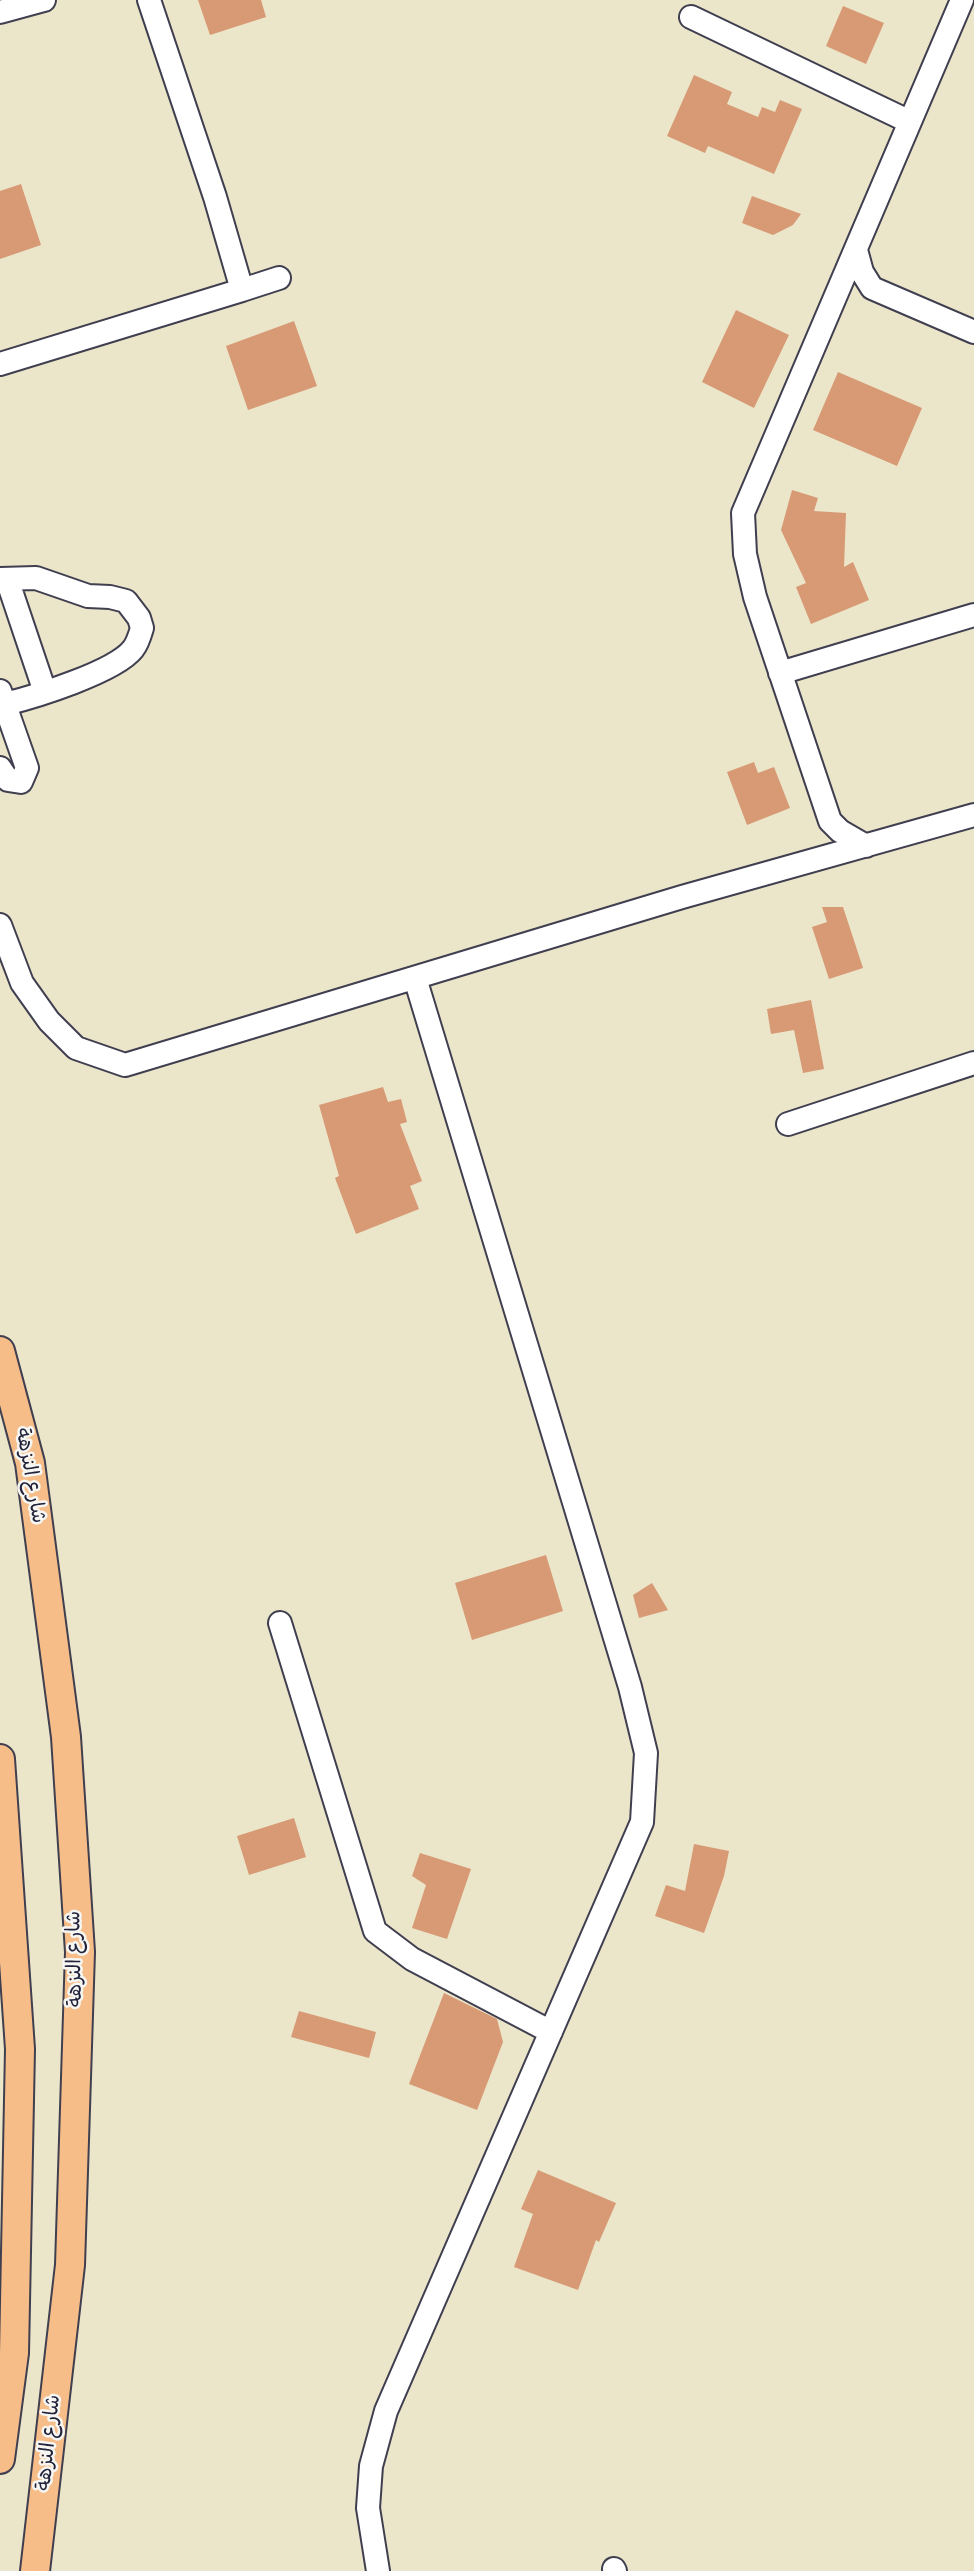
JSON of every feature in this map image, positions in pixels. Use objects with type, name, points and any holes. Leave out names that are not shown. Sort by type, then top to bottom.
[{"type":"main road","name":"شارع النزهة","points":[[0,1351],[30,1463],[62,1703],[80,1952],[70,2265],[35,2571]]},
{"type":"main road","points":[[0,1759],[20,2049],[14,2353],[0,2459]]},
{"type":"street","points":[[0,12],[44,0]]},
{"type":"street","points":[[149,0],[222,219],[242,290]]},
{"type":"street","points":[[866,846],[840,831],[830,821],[750,578],[742,527],[743,513],[962,0]]},
{"type":"street","points":[[690,17],[910,122]]},
{"type":"street","points":[[856,250],[862,272],[872,288],[974,332]]},
{"type":"street","points":[[0,364],[172,313],[279,278]]},
{"type":"street","points":[[832,307],[849,296],[872,288]]},
{"type":"street","points":[[0,768],[8,780],[21,782],[27,768],[2,698],[45,692],[105,671],[132,650],[142,628],[139,618],[126,601],[110,597],[88,596],[36,579],[4,579],[45,692]]},
{"type":"street","points":[[780,672],[974,615]]},
{"type":"street","points":[[0,925],[22,982],[49,1021],[76,1048],[125,1065],[974,815]]},
{"type":"street","points":[[813,861],[823,845],[830,821]]},
{"type":"street","points":[[378,2571],[368,2508],[371,2466],[386,2412],[642,1822],[646,1753],[630,1687],[415,978]]},
{"type":"street","points":[[788,1124],[974,1063]]},
{"type":"street","points":[[280,1623],[375,1931],[412,1959],[551,2032]]},
{"type":"building","points":[[198,0],[261,0],[266,17],[210,35]]},
{"type":"building","points":[[843,6],[884,23],[866,64],[826,46]]},
{"type":"building","points":[[694,75],[732,92],[727,104],[758,117],[762,107],[775,112],[780,100],[802,109],[774,174],[708,146],[705,153],[667,136]]},
{"type":"building","points":[[21,184],[41,245],[0,259],[0,191]]},
{"type":"building","points":[[752,196],[801,214],[793,225],[773,235],[742,223]]},
{"type":"building","points":[[736,310],[789,335],[754,408],[702,382]]},
{"type":"building","points":[[294,321],[317,386],[248,410],[226,346]]},
{"type":"building","points":[[838,372],[922,408],[897,466],[813,430]]},
{"type":"building","points":[[792,490],[818,498],[814,511],[846,513],[844,567],[853,562],[869,600],[811,624],[796,587],[806,583],[781,530]]},
{"type":"building","points":[[754,762],[758,773],[774,767],[790,808],[747,825],[727,772]]},
{"type":"building","points":[[822,907],[843,907],[863,968],[829,979],[812,927],[827,922]]},
{"type":"building","points":[[811,1000],[824,1069],[803,1073],[794,1030],[771,1034],[767,1009]]},
{"type":"building","points":[[383,1087],[388,1102],[401,1099],[407,1122],[400,1124],[422,1181],[410,1186],[419,1209],[356,1234],[335,1178],[339,1176],[319,1105]]},
{"type":"building","points":[[546,1555],[563,1611],[472,1640],[455,1583]]},
{"type":"building","points":[[652,1583],[668,1610],[639,1618],[633,1595]]},
{"type":"building","points":[[294,1818],[306,1857],[249,1875],[237,1836]]},
{"type":"building","points":[[694,1844],[729,1851],[724,1876],[704,1933],[655,1916],[666,1885],[685,1891]]},
{"type":"building","points":[[420,1853],[471,1869],[447,1939],[412,1928],[426,1885],[412,1876]]},
{"type":"building","points":[[444,1993],[497,2019],[503,2042],[477,2110],[409,2084]]},
{"type":"building","points":[[299,2011],[376,2032],[369,2058],[291,2037]]},
{"type":"building","points":[[538,2170],[616,2203],[599,2242],[596,2240],[578,2290],[514,2267],[533,2214],[521,2209]]}]
